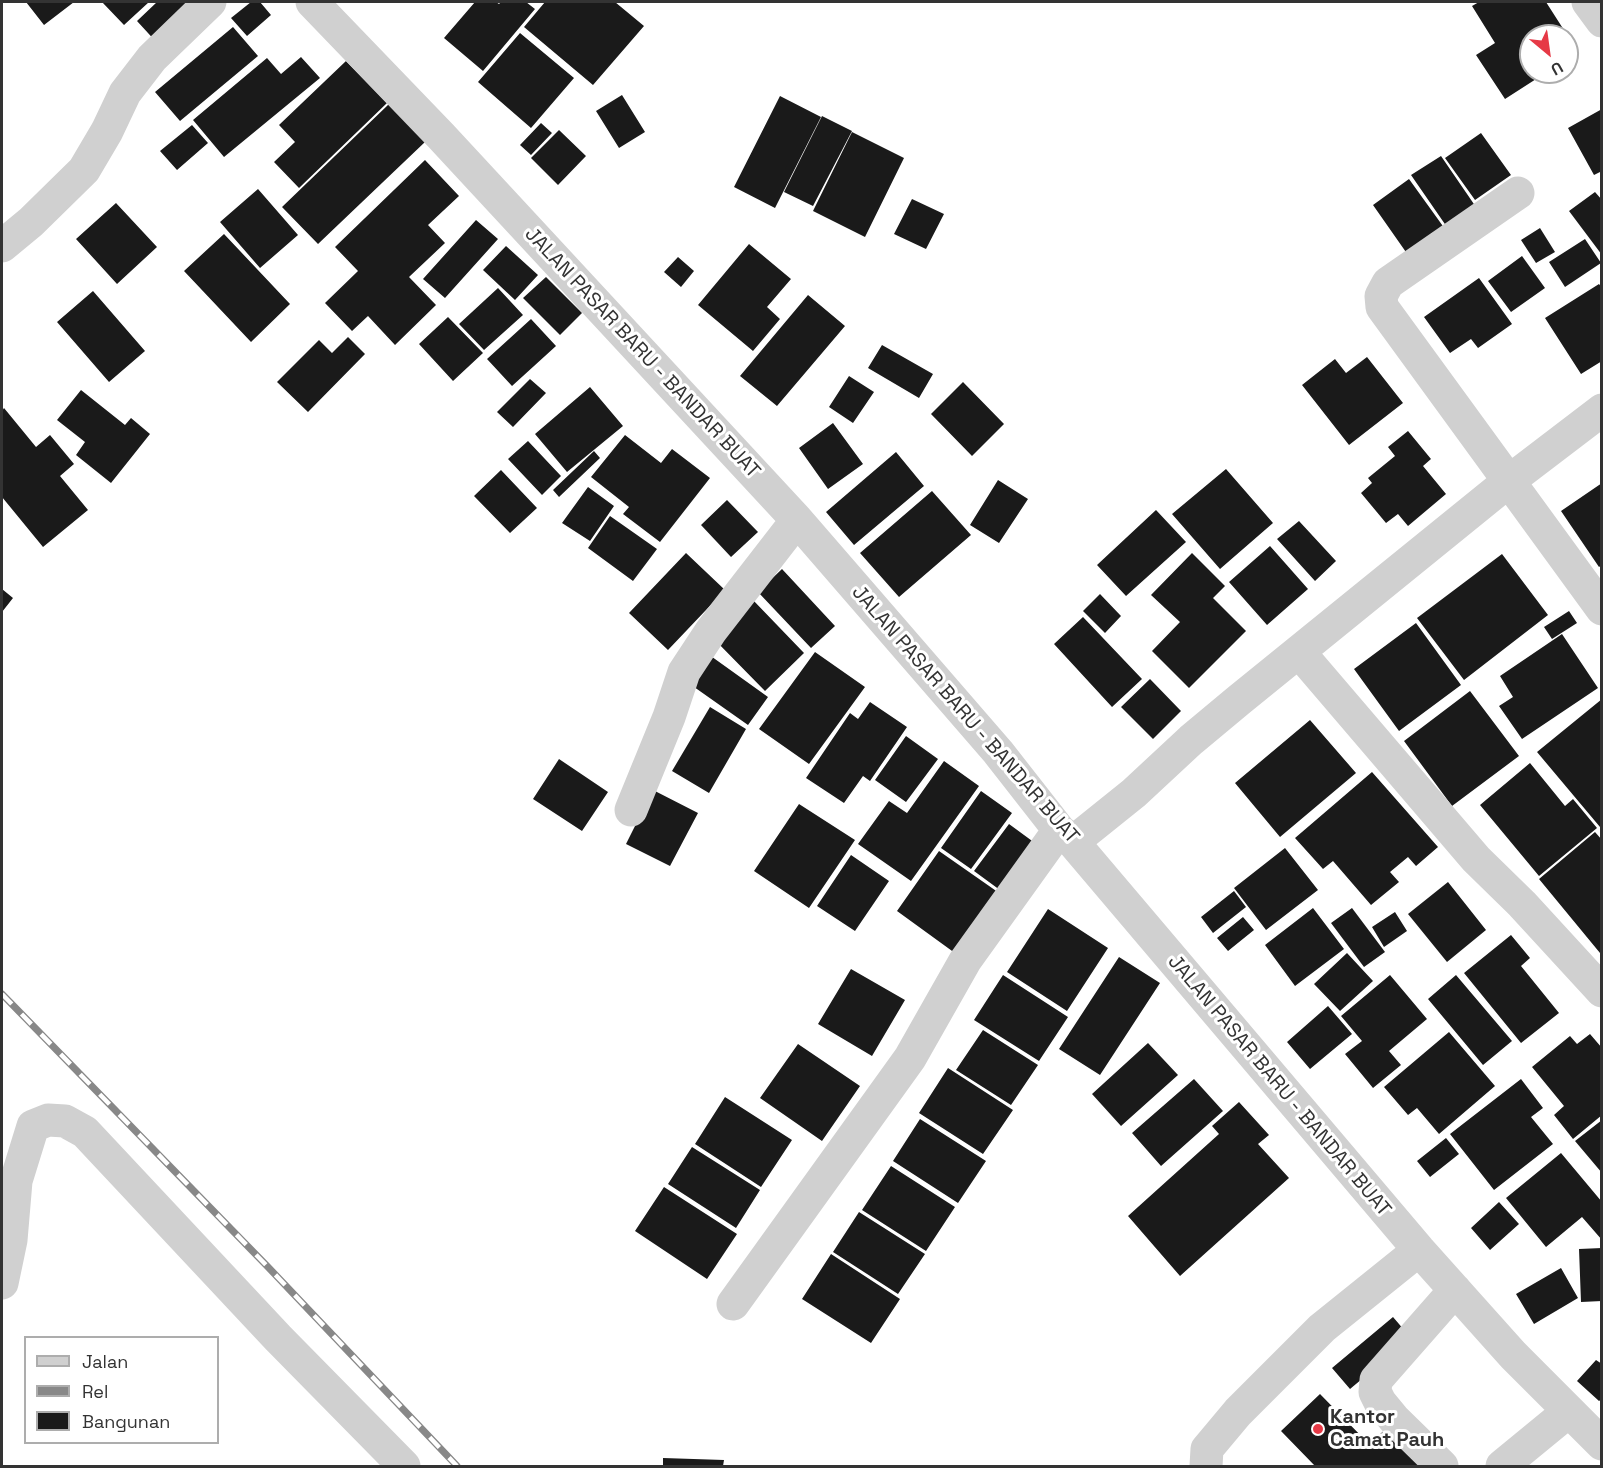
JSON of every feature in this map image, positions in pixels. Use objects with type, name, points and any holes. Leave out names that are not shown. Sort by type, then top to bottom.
[{"type":"street","points":[[2,246],[31,222],[84,170],[107,131],[125,93],[152,58],[210,2]]},
{"type":"street","name":"JALAN PASAR BARU - BANDAR BUAT","points":[[312,2],[457,153],[797,520],[998,752],[1066,836],[1419,1250],[1513,1355],[1602,1444]]},
{"type":"street","points":[[1588,2],[1602,21]]},
{"type":"street","points":[[1518,193],[1388,283],[1381,296],[1382,308],[1602,609]]},
{"type":"street","points":[[733,1304],[910,1058],[965,961],[1066,836],[1134,793],[1191,740],[1509,481],[1602,410]]},
{"type":"street","points":[[630,810],[669,717],[684,672],[711,631],[797,520]]},
{"type":"street","points":[[1299,652],[1476,859],[1522,904],[1602,992]]},
{"type":"street","points":[[2,1283],[11,1240],[16,1181],[33,1126],[48,1119],[65,1121],[85,1132],[278,1338],[404,1467]]},
{"type":"street","points":[[1206,1467],[1207,1449],[1238,1413],[1322,1328],[1419,1250]]},
{"type":"street","points":[[1442,1467],[1394,1419],[1375,1392],[1376,1380],[1455,1290]]},
{"type":"street","points":[[1502,1467],[1569,1411]]},
{"type":"building","points":[[26,2],[74,2],[44,25]]},
{"type":"building","points":[[102,2],[149,2],[124,25]]},
{"type":"building","points":[[157,2],[206,2],[159,45],[137,21]]},
{"type":"building","points":[[251,2],[260,2],[271,15],[247,36],[231,18]]},
{"type":"building","points":[[475,2],[499,4],[501,2],[526,2],[535,9],[483,71],[444,38]]},
{"type":"building","points":[[545,2],[615,2],[644,26],[593,85],[524,27]]},
{"type":"building","points":[[1479,2],[1546,2],[1560,24],[1519,24],[1519,84],[1528,84],[1505,99],[1476,55],[1495,43],[1472,6]]},
{"type":"building","points":[[233,27],[258,56],[180,121],[155,92]]},
{"type":"building","points":[[520,33],[574,78],[531,128],[478,82]]},
{"type":"building","points":[[301,57],[320,78],[224,157],[193,120],[267,58],[281,74]]},
{"type":"building","points":[[346,61],[387,103],[299,188],[274,162],[295,142],[279,125]]},
{"type":"building","points":[[622,95],[645,132],[619,148],[596,111]]},
{"type":"building","points":[[780,96],[821,117],[775,208],[734,187]]},
{"type":"building","points":[[389,104],[425,142],[318,244],[282,207]]},
{"type":"building","points":[[1602,109],[1602,171],[1594,175],[1568,128]]},
{"type":"building","points":[[822,116],[852,131],[813,206],[784,192]]},
{"type":"building","points":[[541,123],[552,133],[531,155],[520,145]]},
{"type":"building","points":[[192,125],[208,143],[177,170],[160,151]]},
{"type":"building","points":[[559,130],[586,156],[558,185],[531,158]]},
{"type":"building","points":[[852,132],[904,158],[865,237],[813,211]]},
{"type":"building","points":[[1481,133],[1511,175],[1475,200],[1445,158]]},
{"type":"building","points":[[1441,156],[1478,210],[1449,230],[1411,175]]},
{"type":"building","points":[[425,160],[459,196],[428,225],[445,243],[409,277],[436,305],[395,345],[368,316],[352,331],[325,303],[358,271],[335,247]]},
{"type":"building","points":[[1409,179],[1445,229],[1408,255],[1373,205]]},
{"type":"building","points":[[258,189],[298,235],[260,268],[220,222]]},
{"type":"building","points":[[1595,192],[1602,200],[1602,255],[1569,211]]},
{"type":"building","points":[[912,199],[944,214],[926,249],[894,234]]},
{"type":"building","points":[[116,203],[157,247],[117,284],[76,239]]},
{"type":"building","points":[[476,220],[498,239],[445,298],[423,279]]},
{"type":"building","points":[[1540,228],[1555,252],[1536,263],[1521,240]]},
{"type":"building","points":[[224,234],[290,304],[251,342],[184,271]]},
{"type":"building","points":[[1585,239],[1601,263],[1565,287],[1549,262]]},
{"type":"building","points":[[749,244],[791,279],[767,307],[780,319],[753,351],[698,305]]},
{"type":"building","points":[[506,246],[538,275],[515,300],[483,270]]},
{"type":"building","points":[[1522,256],[1545,288],[1511,312],[1488,281]]},
{"type":"building","points":[[678,257],[694,271],[681,287],[664,272]]},
{"type":"building","points":[[546,277],[582,313],[560,335],[523,298]]},
{"type":"building","points":[[1479,278],[1512,324],[1478,348],[1471,339],[1450,353],[1424,317]]},
{"type":"building","points":[[1599,284],[1602,288],[1602,361],[1581,374],[1545,318]]},
{"type":"building","points":[[498,288],[523,315],[484,350],[459,324]]},
{"type":"building","points":[[93,291],[145,351],[109,382],[57,322]]},
{"type":"building","points":[[808,295],[845,326],[777,406],[740,376]]},
{"type":"building","points":[[448,317],[483,353],[453,381],[419,344]]},
{"type":"building","points":[[531,319],[556,346],[512,386],[487,359]]},
{"type":"building","points":[[348,337],[365,354],[308,412],[277,382],[319,340],[332,353]]},
{"type":"building","points":[[882,345],[933,374],[919,398],[868,368]]},
{"type":"building","points":[[1367,357],[1403,403],[1349,445],[1302,385],[1335,359],[1346,373]]},
{"type":"building","points":[[849,376],[874,392],[853,423],[829,407]]},
{"type":"building","points":[[530,379],[546,393],[513,427],[497,412]]},
{"type":"building","points":[[963,382],[1004,424],[972,456],[931,414]]},
{"type":"building","points":[[590,387],[623,426],[567,472],[535,434]]},
{"type":"building","points":[[81,390],[125,425],[131,418],[150,434],[111,483],[76,455],[85,442],[57,420]]},
{"type":"building","points":[[4,408],[36,447],[50,435],[74,464],[60,476],[88,510],[43,547],[2,497],[2,411]]},
{"type":"building","points":[[833,423],[863,464],[828,489],[799,448]]},
{"type":"building","points":[[1408,431],[1431,459],[1423,466],[1446,494],[1408,526],[1398,514],[1386,523],[1361,493],[1372,483],[1368,478],[1395,456],[1388,447]]},
{"type":"building","points":[[625,435],[661,463],[672,449],[710,478],[660,542],[623,514],[629,507],[591,477]]},
{"type":"building","points":[[528,441],[561,476],[542,495],[508,459]]},
{"type":"building","points":[[594,451],[600,458],[559,497],[553,490]]},
{"type":"building","points":[[896,452],[924,486],[854,545],[826,512]]},
{"type":"building","points":[[1226,469],[1273,523],[1220,569],[1172,514]]},
{"type":"building","points":[[501,470],[537,508],[510,533],[474,496]]},
{"type":"building","points":[[998,480],[1028,499],[999,543],[970,525]]},
{"type":"building","points":[[1602,483],[1602,565],[1599,567],[1561,511]]},
{"type":"building","points":[[588,487],[614,506],[590,541],[562,523]]},
{"type":"building","points":[[932,491],[971,535],[899,597],[860,553]]},
{"type":"building","points":[[727,500],[758,532],[731,557],[701,525]]},
{"type":"building","points":[[1156,510],[1186,542],[1126,596],[1097,565]]},
{"type":"building","points":[[610,516],[657,549],[633,581],[588,548]]},
{"type":"building","points":[[1299,521],[1336,561],[1315,581],[1277,539]]},
{"type":"building","points":[[1270,546],[1308,589],[1267,625],[1229,582]]},
{"type":"building","points":[[686,553],[725,590],[668,650],[629,613]]},
{"type":"building","points":[[1192,553],[1225,586],[1213,598],[1246,631],[1189,688],[1152,651],[1180,622],[1151,595]]},
{"type":"building","points":[[1502,554],[1548,615],[1464,680],[1417,618]]},
{"type":"building","points":[[782,569],[835,626],[811,648],[758,592]]},
{"type":"building","points":[[2,589],[13,598],[2,612]]},
{"type":"building","points":[[1100,594],[1121,616],[1105,633],[1083,611]]},
{"type":"building","points":[[752,599],[804,653],[765,691],[712,637]]},
{"type":"building","points":[[1569,611],[1577,623],[1552,639],[1544,627]]},
{"type":"building","points":[[1083,617],[1142,679],[1112,707],[1054,644]]},
{"type":"building","points":[[1416,623],[1461,685],[1399,731],[1354,669]]},
{"type":"building","points":[[1562,634],[1598,688],[1522,739],[1499,706],[1513,697],[1500,676]]},
{"type":"building","points":[[815,652],[865,687],[809,764],[759,729]]},
{"type":"building","points":[[708,654],[768,697],[748,725],[687,682]]},
{"type":"building","points":[[1150,679],[1181,711],[1153,739],[1121,707]]},
{"type":"building","points":[[1470,691],[1519,756],[1452,806],[1404,741]]},
{"type":"building","points":[[1602,699],[1602,825],[1600,827],[1537,752]]},
{"type":"building","points":[[870,702],[907,727],[870,781],[863,776],[844,803],[806,778],[850,713],[858,719]]},
{"type":"building","points":[[710,707],[746,729],[709,793],[672,771]]},
{"type":"building","points":[[1310,720],[1356,773],[1280,837],[1235,783]]},
{"type":"building","points":[[906,736],[938,759],[906,802],[875,780]]},
{"type":"building","points":[[559,759],[608,792],[582,831],[533,799]]},
{"type":"building","points":[[944,761],[979,786],[911,881],[858,844],[889,801],[907,813]]},
{"type":"building","points":[[1530,763],[1565,806],[1573,799],[1597,828],[1539,876],[1480,805]]},
{"type":"building","points":[[1372,772],[1438,847],[1416,866],[1408,857],[1390,872],[1399,882],[1371,905],[1333,861],[1323,869],[1295,838]]},
{"type":"building","points":[[653,790],[698,813],[670,866],[626,844]]},
{"type":"building","points":[[981,791],[1012,813],[971,869],[941,848]]},
{"type":"building","points":[[799,804],[855,840],[809,908],[754,871]]},
{"type":"building","points":[[1009,824],[1039,846],[1004,893],[974,871]]},
{"type":"building","points":[[1595,832],[1602,840],[1602,951],[1600,953],[1539,879]]},
{"type":"building","points":[[1285,848],[1318,890],[1266,930],[1234,888]]},
{"type":"building","points":[[939,851],[1002,895],[959,956],[897,911]]},
{"type":"building","points":[[851,855],[889,881],[855,931],[817,906]]},
{"type":"building","points":[[1448,882],[1486,930],[1447,962],[1408,914]]},
{"type":"building","points":[[1234,891],[1246,907],[1213,933],[1201,917]]},
{"type":"building","points":[[1313,908],[1344,949],[1295,986],[1265,945]]},
{"type":"building","points":[[1352,908],[1385,952],[1364,967],[1331,923]]},
{"type":"building","points":[[1048,909],[1108,948],[1067,1011],[1007,972]]},
{"type":"building","points":[[1395,912],[1407,931],[1384,947],[1372,927]]},
{"type":"building","points":[[1243,917],[1254,930],[1228,951],[1217,938]]},
{"type":"building","points":[[1511,935],[1530,958],[1521,966],[1559,1013],[1521,1043],[1464,973]]},
{"type":"building","points":[[1347,953],[1373,981],[1340,1011],[1314,984]]},
{"type":"building","points":[[1119,957],[1160,983],[1100,1075],[1059,1049]]},
{"type":"building","points":[[851,969],[905,1000],[872,1056],[818,1024]]},
{"type":"building","points":[[1003,975],[1068,1017],[1039,1061],[974,1020]]},
{"type":"building","points":[[1390,975],[1427,1019],[1389,1051],[1401,1065],[1373,1088],[1345,1054],[1362,1041],[1341,1016]]},
{"type":"building","points":[[1456,975],[1512,1041],[1483,1065],[1428,999]]},
{"type":"building","points":[[1328,1006],[1352,1034],[1310,1069],[1287,1042]]},
{"type":"building","points":[[983,1030],[1038,1065],[1011,1105],[956,1070]]},
{"type":"building","points":[[1449,1032],[1495,1086],[1439,1134],[1417,1108],[1408,1115],[1384,1087]]},
{"type":"building","points":[[1590,1034],[1602,1048],[1602,1115],[1573,1139],[1554,1115],[1564,1106],[1532,1067],[1570,1036],[1577,1044]]},
{"type":"building","points":[[1148,1043],[1178,1075],[1121,1126],[1092,1094]]},
{"type":"building","points":[[798,1044],[860,1086],[822,1141],[760,1098]]},
{"type":"building","points":[[948,1068],[1013,1110],[983,1154],[919,1113]]},
{"type":"building","points":[[1194,1079],[1223,1111],[1161,1166],[1132,1133]]},
{"type":"building","points":[[1521,1079],[1543,1108],[1531,1117],[1553,1144],[1494,1190],[1450,1134]]},
{"type":"building","points":[[725,1097],[792,1140],[761,1187],[695,1144]]},
{"type":"building","points":[[1239,1102],[1269,1135],[1258,1144],[1289,1178],[1180,1276],[1128,1216],[1219,1134],[1212,1126]]},
{"type":"building","points":[[920,1119],[986,1161],[958,1203],[893,1161]]},
{"type":"building","points":[[1602,1120],[1602,1173],[1575,1141]]},
{"type":"building","points":[[1446,1138],[1459,1154],[1430,1177],[1417,1161]]},
{"type":"building","points":[[692,1147],[760,1190],[736,1228],[668,1184]]},
{"type":"building","points":[[1561,1153],[1602,1202],[1602,1240],[1582,1217],[1546,1247],[1506,1198]]},
{"type":"building","points":[[891,1166],[955,1207],[926,1251],[862,1210]]},
{"type":"building","points":[[664,1187],[737,1234],[707,1279],[635,1231]]},
{"type":"building","points":[[1499,1202],[1519,1224],[1490,1250],[1471,1228]]},
{"type":"building","points":[[859,1212],[925,1254],[898,1294],[833,1252]]},
{"type":"building","points":[[1602,1248],[1602,1301],[1581,1302],[1579,1249]]},
{"type":"building","points":[[831,1254],[900,1299],[871,1343],[802,1299]]},
{"type":"building","points":[[1561,1268],[1578,1298],[1534,1324],[1516,1294]]},
{"type":"building","points":[[1393,1317],[1411,1338],[1350,1389],[1332,1368]]},
{"type":"building","points":[[1596,1360],[1602,1364],[1602,1399],[1599,1401],[1577,1381]]},
{"type":"building","name":"Kantor Camat Pauh","points":[[1320,1394],[1369,1444],[1388,1427],[1427,1466],[1315,1466],[1281,1431]]},
{"type":"building","points":[[663,1458],[724,1460],[723,1466],[663,1466]]},
{"type":"railway","points":[[2,994],[268,1267],[457,1466]]},
{"type":"place","name":"Kantor Camat Pauh","points":[[1318,1429]]}]
